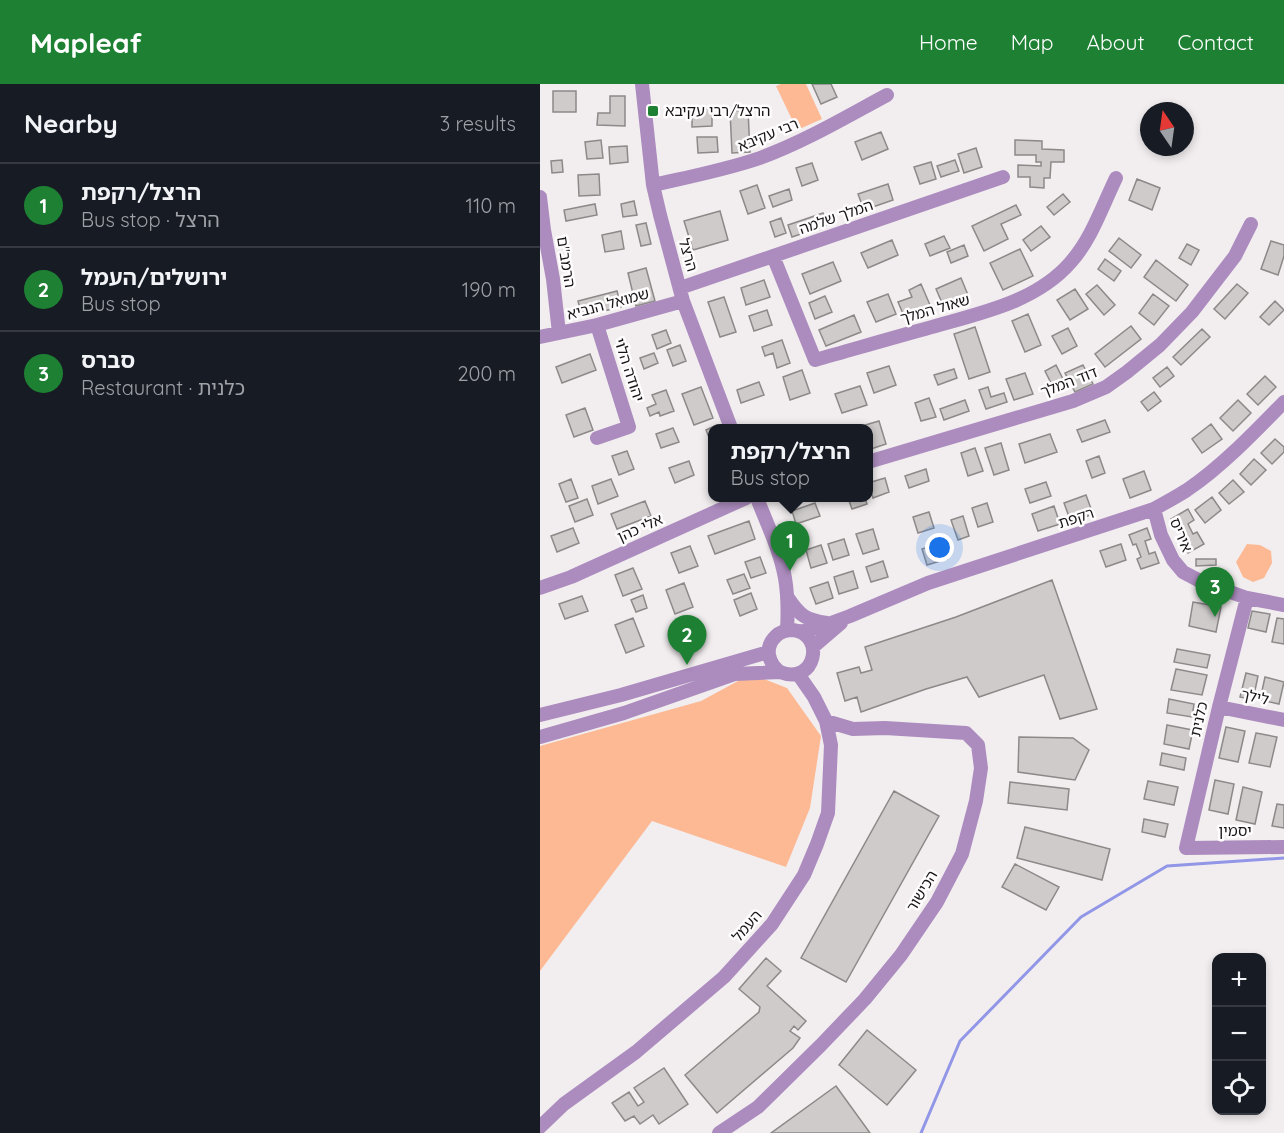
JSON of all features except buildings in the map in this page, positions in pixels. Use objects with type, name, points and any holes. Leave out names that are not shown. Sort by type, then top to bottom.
[{"type":"street","name":"הרצל","points":[[642,84],[653,185],[682,294],[729,424]]},
{"type":"street","name":"רבי עקיבא","points":[[653,185],[761,158],[797,143],[887,95]]},
{"type":"street","name":"המלך שלמה","points":[[682,294],[773,256],[1003,177]]},
{"type":"street","name":"שאול המלך","points":[[773,256],[814,360],[983,312],[1017,300],[1048,283],[1070,263],[1088,236],[1116,178]]},
{"type":"street","name":"הרמב\"ם","points":[[540,197],[559,333]]},
{"type":"street","name":"דוד המלך","points":[[873,461],[1073,401],[1106,387],[1161,345],[1192,312],[1235,256],[1251,224]]},
{"type":"street","name":"שמואל הנביא","points":[[540,337],[597,325],[682,294]]},
{"type":"street","name":"יהודה הלוי","points":[[597,325],[629,427],[597,438]]},
{"type":"street","name":"רקפת","points":[[794,631],[830,624],[928,583],[1154,509],[1187,490],[1218,465],[1284,402]]},
{"type":"street","name":"אלי כהן","points":[[543,587],[582,572],[737,502]]},
{"type":"street","points":[[759,502],[780,558],[794,631]]},
{"type":"street","name":"איריס","points":[[1154,509],[1161,535],[1173,560],[1183,572],[1202,582],[1247,598],[1284,605]]},
{"type":"street","points":[[787,596],[797,611],[811,621],[830,624]]},
{"type":"street","name":"כלנית","points":[[1186,848],[1247,598]]},
{"type":"street","name":"רקפת","points":[[813,647],[850,616]]},
{"type":"street","points":[[540,737],[624,713],[735,674],[780,672],[798,674],[809,666],[813,647],[810,641],[794,631],[780,633],[770,644],[768,652],[771,664],[780,672]]},
{"type":"street","points":[[540,715],[621,695],[768,652]]},
{"type":"street","name":"העמל","points":[[540,1127],[564,1104],[636,1052],[724,977],[772,924],[804,875],[818,844],[828,813],[831,745],[826,722],[814,697],[798,674]]},
{"type":"street","name":"לילך","points":[[1219,706],[1284,720]]},
{"type":"street","name":"הכישור","points":[[719,1133],[758,1107],[822,1045],[865,999],[901,955],[937,902],[962,854],[976,801],[981,768],[978,745],[966,733],[885,728],[854,729],[826,722]]},
{"type":"street","name":"יסמין","points":[[1186,848],[1284,847]]},
{"type":"shaded area","points":[[806,84],[822,119],[797,130],[776,86]]},
{"type":"shaded area","points":[[1247,544],[1260,545],[1271,551],[1272,563],[1264,578],[1253,582],[1243,577],[1236,562]]},
{"type":"shaded area","points":[[751,674],[787,688],[821,736],[810,808],[786,867],[652,821],[540,971],[540,746],[701,701]]},
{"type":"waterway","points":[[921,1133],[960,1041],[1081,917],[1167,866],[1284,858]]},
{"type":"place","name":"הרצל/רבי עקיבא","points":[[653,111]]},
{"type":"place","name":"הרצל/רקפת","points":[[790,571]]},
{"type":"place","name":"סברס","points":[[1215,617]]},
{"type":"place","name":"ירושלים/העמל","points":[[687,665]]}]
